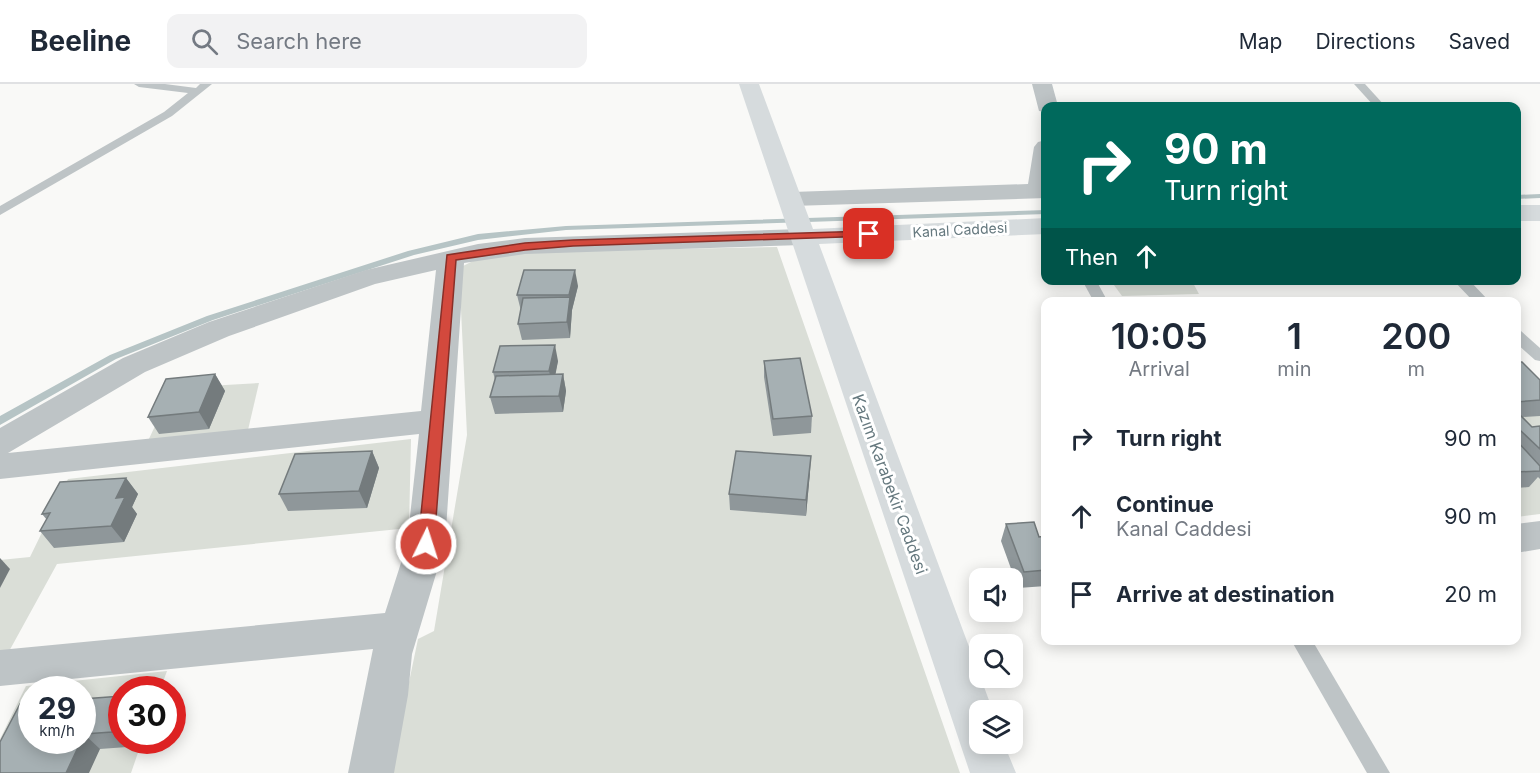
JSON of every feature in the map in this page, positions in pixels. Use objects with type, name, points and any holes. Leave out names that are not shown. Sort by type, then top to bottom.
[{"type":"street","name":"Kazım Karabekir Caddesi","points":[[749,84],[969,705]]},
{"type":"street","points":[[1042,84],[1046,102]]},
{"type":"street","points":[[0,443],[134,365],[219,329],[366,278],[451,258],[513,248],[1041,191]]},
{"type":"street","points":[[1521,213],[1540,213]]},
{"type":"street","name":"Kanal Caddesi","points":[[797,218],[1041,226]]},
{"type":"street","points":[[371,773],[387,695],[392,654],[426,544],[451,258]]},
{"type":"street","points":[[0,466],[437,421]]},
{"type":"street","points":[[1521,538],[1540,535]]},
{"type":"street","points":[[0,668],[401,629]]},
{"type":"street","points":[[986,754],[993,773]]},
{"type":"lane","points":[[139,84],[202,88]]},
{"type":"lane","points":[[1359,84],[1376,102]]},
{"type":"lane","points":[[0,211],[168,114],[202,88]]},
{"type":"lane","points":[[1465,285],[1478,297]]},
{"type":"lane","points":[[1521,339],[1540,356]]},
{"type":"lane","points":[[1304,645],[1379,773]]},
{"type":"shaded area","points":[[777,247],[960,773],[390,773],[418,639],[434,631],[467,435],[459,268],[477,259],[526,252]]},
{"type":"shaded area","points":[[1114,285],[1194,285],[1199,294],[1122,296]]},
{"type":"shaded area","points":[[1521,365],[1540,382],[1540,514],[1521,516]]},
{"type":"shaded area","points":[[259,383],[248,430],[147,443],[173,388]]},
{"type":"shaded area","points":[[411,439],[409,528],[57,564],[7,655],[0,656],[0,560],[30,557],[68,479]]},
{"type":"shaded area","points":[[167,671],[165,676],[120,676]]},
{"type":"shaded area","points":[[108,677],[108,754],[138,754],[131,773],[0,773],[0,739],[18,702],[18,754],[96,754],[96,679]]},
{"type":"building","points":[[524,270],[575,270],[569,295],[517,295]]},
{"type":"building","points":[[570,297],[567,322],[518,324],[523,298]]},
{"type":"building","points":[[555,345],[549,371],[493,372],[500,346]]},
{"type":"building","points":[[800,358],[812,416],[773,419],[764,361]]},
{"type":"building","points":[[1521,362],[1540,380],[1540,400],[1521,402]]},
{"type":"building","points":[[215,374],[199,412],[148,417],[166,379]]},
{"type":"building","points":[[563,374],[559,396],[490,397],[496,376]]},
{"type":"building","points":[[1521,416],[1532,427],[1540,426],[1540,449],[1521,431]]},
{"type":"building","points":[[1521,445],[1540,466],[1540,471],[1521,472]]},
{"type":"building","points":[[372,451],[359,491],[279,494],[295,454]]},
{"type":"building","points":[[736,451],[811,456],[806,500],[729,494]]},
{"type":"building","points":[[126,478],[116,498],[125,497],[111,526],[40,531],[50,513],[42,514],[60,482]]},
{"type":"building","points":[[1034,522],[1039,537],[1041,537],[1041,570],[1024,572],[1006,524]]},
{"type":"building","points":[[108,697],[108,732],[96,733],[96,698]]},
{"type":"building","points":[[18,708],[18,754],[75,754],[66,773],[0,773],[0,742]]},
{"type":"waterway","points":[[1521,197],[1540,196]]},
{"type":"waterway","points":[[0,421],[113,357],[210,318],[411,253],[478,237],[566,228],[1041,212]]},
{"type":"route","points":[[426,544],[451,258],[525,246],[573,243],[869,234]]}]
